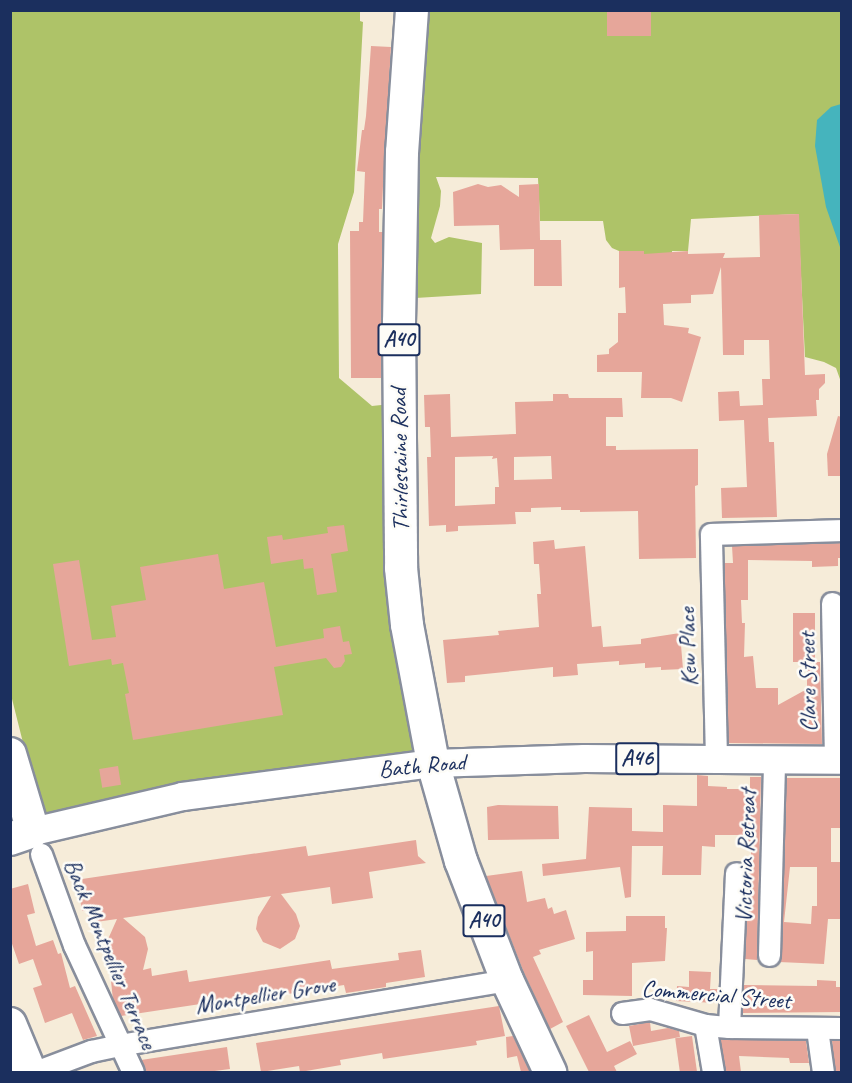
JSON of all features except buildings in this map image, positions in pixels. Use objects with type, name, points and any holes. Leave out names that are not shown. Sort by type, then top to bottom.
[{"type":"highway","name":"Thirlestaine Road","points":[[412,10],[401,175],[399,322],[401,568],[407,625],[433,763]]},
{"type":"highway","points":[[10,754],[28,842]]},
{"type":"highway","name":"A40","points":[[433,763],[495,982],[550,1072]]},
{"type":"highway","points":[[10,1024],[30,1072]]},
{"type":"main road","name":"Bath Road","points":[[28,842],[182,796],[433,763],[573,759],[838,760]]},
{"type":"street","name":"Kew Place","points":[[716,759],[711,534],[842,530]]},
{"type":"street","name":"Clare Street","points":[[832,603],[838,760]]},
{"type":"street","name":"Victoria Retreat","points":[[769,955],[774,759]]},
{"type":"street","name":"Back Montpellier Terrace","points":[[28,842],[133,1072]]},
{"type":"street","points":[[729,1027],[736,873]]},
{"type":"street","name":"Montpellier Grove","points":[[35,1072],[91,1051],[119,1045],[495,982]]},
{"type":"street","name":"Commercial Street","points":[[622,1013],[650,1009],[705,1025],[729,1027],[842,1029]]},
{"type":"street","points":[[705,1025],[713,1072]]},
{"type":"street","points":[[817,1029],[823,1072]]},
{"type":"green space","points":[[10,11],[360,11],[360,21],[363,22],[354,192],[338,244],[339,378],[372,406],[400,403],[433,763],[43,822],[10,691]]},
{"type":"green space","points":[[412,11],[841,11],[841,382],[836,368],[805,357],[798,214],[691,219],[688,251],[672,251],[672,254],[644,254],[644,251],[619,251],[612,248],[606,240],[603,221],[540,221],[538,178],[436,177],[441,191],[440,206],[431,238],[435,243],[449,237],[482,243],[481,294],[399,299]]},
{"type":"water","points":[[842,104],[841,250],[826,207],[815,146],[817,120],[831,107]]}]
